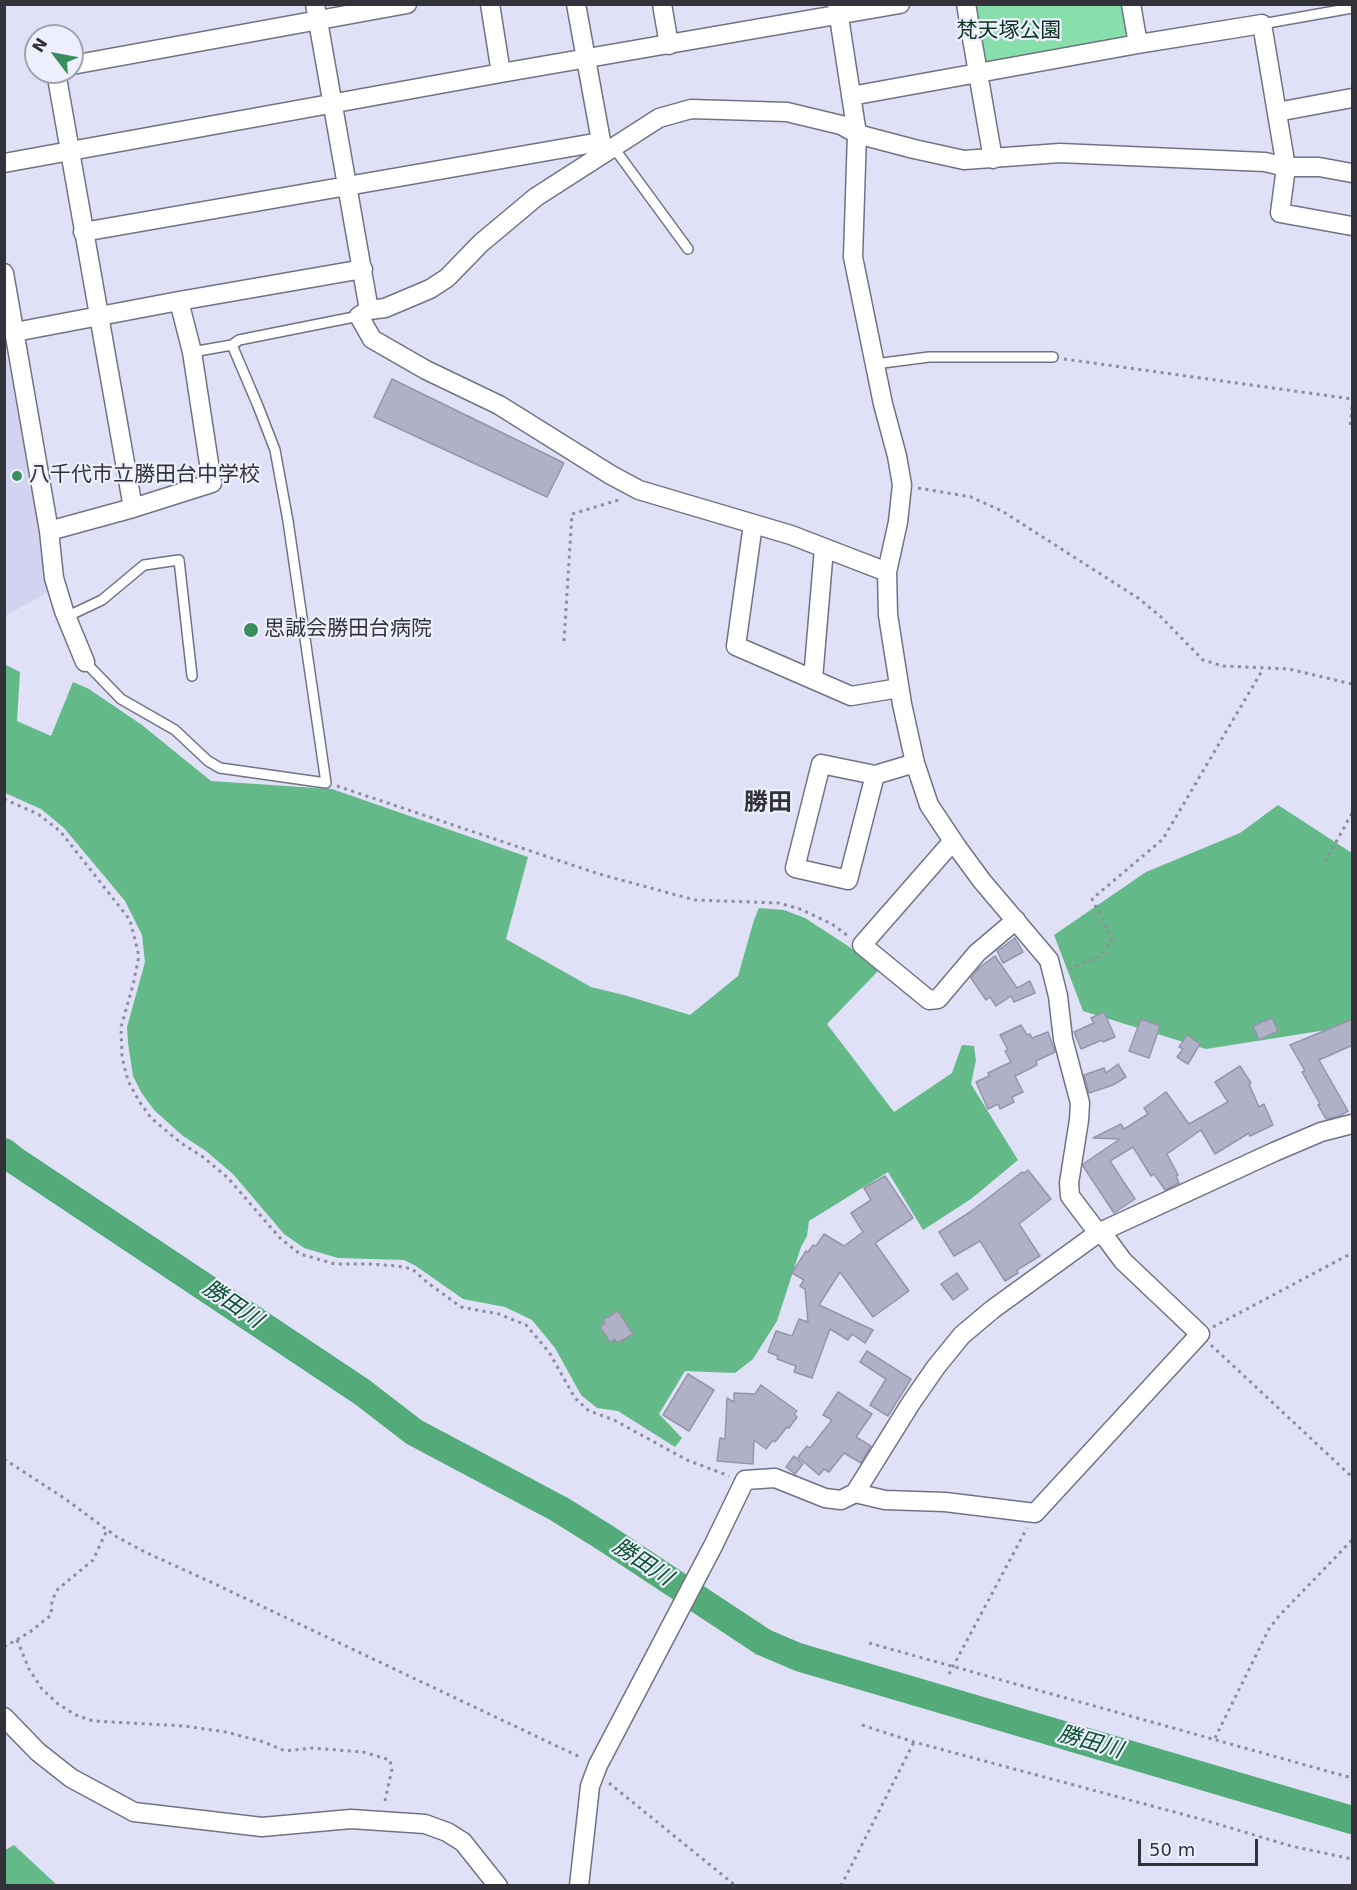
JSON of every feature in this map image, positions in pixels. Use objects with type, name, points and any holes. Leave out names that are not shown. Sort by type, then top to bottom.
[{"type":"street","points":[[84,62],[316,12],[407,4]]},
{"type":"street","points":[[490,4],[501,74]]},
{"type":"street","points":[[576,4],[606,148]]},
{"type":"street","points":[[662,4],[669,45]]},
{"type":"street","points":[[4,163],[669,45],[838,10],[900,4]]},
{"type":"street","points":[[966,4],[993,159]]},
{"type":"street","points":[[1131,4],[1138,44]]},
{"type":"street","points":[[838,10],[857,134],[853,257],[902,485],[898,522],[887,572],[888,615],[899,688],[915,763],[929,805],[953,841],[982,881],[1049,960],[1054,976],[1063,1039],[1080,1103],[1069,1183],[1070,1196],[1123,1261],[1200,1334],[1035,1513],[945,1502],[885,1500],[855,1493]]},
{"type":"street","points":[[316,12],[363,269],[364,313],[372,339],[426,370],[499,405],[611,476],[639,490],[753,524],[887,572]]},
{"type":"street","points":[[851,96],[1262,24],[1286,167],[1280,213],[1353,226]]},
{"type":"street","points":[[58,84],[133,508]]},
{"type":"street","points":[[1278,112],[1353,98]]},
{"type":"street","points":[[364,313],[385,308],[430,289],[447,278],[482,243],[536,197],[606,148],[659,118],[691,109],[787,112],[841,125],[857,134],[964,160],[1060,153],[1265,162],[1286,167],[1319,167],[1353,173]]},
{"type":"street","points":[[83,232],[606,148]]},
{"type":"street","points":[[15,332],[363,269]]},
{"type":"street","points":[[4,273],[49,531],[54,578],[66,617],[85,662]]},
{"type":"street","points":[[49,531],[212,483],[192,352],[179,301]]},
{"type":"street","points":[[753,524],[736,646],[850,696],[899,688]]},
{"type":"street","points":[[813,679],[824,548]]},
{"type":"street","points":[[875,775],[848,880],[795,868],[821,764],[875,775],[915,763]]},
{"type":"street","points":[[953,841],[862,945],[929,1000],[938,999],[977,953],[1016,920]]},
{"type":"street","points":[[579,1886],[590,1786],[745,1480],[775,1478],[825,1498],[841,1500],[855,1493],[936,1367],[962,1335],[993,1309],[1098,1233],[1274,1152],[1321,1132],[1353,1124]]},
{"type":"street","points":[[4,1717],[38,1752],[71,1778],[134,1812],[262,1827],[351,1819],[425,1824],[447,1832],[463,1842],[498,1886]]},
{"type":"lane","points":[[1262,24],[1353,8]]},
{"type":"lane","points":[[606,148],[688,249]]},
{"type":"lane","points":[[192,352],[232,345],[239,340],[364,313]]},
{"type":"lane","points":[[85,662],[121,699],[175,730],[208,761],[220,768],[326,783],[288,521],[275,450],[232,345]]},
{"type":"lane","points":[[875,364],[929,357],[1053,357]]},
{"type":"lane","points":[[66,617],[102,600],[144,565],[179,560],[192,676]]},
{"type":"path","points":[[1053,357],[1353,399]]},
{"type":"path","points":[[1353,407],[1350,427],[1353,427]]},
{"type":"path","points":[[902,485],[971,497],[1002,511],[1138,598],[1160,616],[1203,660],[1223,666],[1289,669],[1353,684]]},
{"type":"path","points":[[564,641],[572,514],[647,492]]},
{"type":"path","points":[[1054,976],[1101,956],[1112,939],[1092,899],[1163,839],[1264,668]]},
{"type":"path","points":[[326,783],[599,874],[695,900],[779,903],[801,909],[832,924],[862,945]]},
{"type":"path","points":[[4,799],[38,814],[60,831],[130,920],[139,956],[121,1027],[122,1057],[128,1081],[139,1101],[151,1118],[228,1178],[280,1238],[300,1254],[335,1264],[368,1264],[412,1269],[461,1307],[499,1314],[526,1325],[549,1352],[574,1398],[589,1411],[614,1420],[687,1460],[720,1474],[745,1480]]},
{"type":"path","points":[[1325,861],[1353,813]]},
{"type":"path","points":[[1353,1253],[1200,1334],[1353,1477]]},
{"type":"path","points":[[4,1459],[107,1530],[146,1552],[597,1769],[736,1886]]},
{"type":"path","points":[[949,1674],[1035,1513]]},
{"type":"path","points":[[4,1647],[51,1615],[51,1600],[58,1589],[93,1560],[107,1530]]},
{"type":"path","points":[[1215,1738],[1269,1629],[1353,1540]]},
{"type":"path","points":[[17,1640],[28,1669],[42,1689],[58,1704],[76,1715],[93,1721],[184,1726],[226,1732],[264,1742],[285,1751],[312,1748],[352,1751],[390,1760],[393,1769],[379,1821]]},
{"type":"path","points":[[869,1643],[1353,1778]]},
{"type":"path","points":[[862,1725],[914,1742],[1204,1820],[1291,1846],[1353,1859]]},
{"type":"path","points":[[841,1886],[914,1742]]},
{"type":"shaded area","name":"八千代市立勝田台中学校","points":[[4,360],[8,361],[50,591],[5,616]]},
{"type":"green space","name":"梵天塚公園","points":[[972,5],[1125,5],[1131,40],[983,65]]},
{"type":"green space","points":[[4,664],[20,672],[17,721],[51,736],[73,682],[89,689],[142,725],[211,781],[332,789],[528,857],[506,939],[591,987],[690,1015],[738,976],[759,908],[784,910],[805,918],[848,946],[879,970],[827,1024],[894,1112],[952,1073],[962,1045],[974,1046],[976,1060],[971,1084],[1018,1160],[971,1199],[923,1230],[888,1172],[809,1221],[807,1236],[801,1247],[777,1321],[753,1359],[735,1373],[685,1371],[659,1414],[682,1438],[675,1447],[618,1411],[597,1408],[581,1395],[555,1348],[532,1320],[505,1307],[463,1299],[404,1260],[338,1258],[304,1248],[284,1234],[233,1174],[206,1151],[183,1136],[154,1110],[133,1076],[128,1043],[127,1027],[145,962],[142,935],[125,901],[64,828],[41,809],[5,793]]},
{"type":"green space","points":[[1278,805],[1352,853],[1352,1026],[1206,1049],[1083,1011],[1054,935],[1146,872],[1240,833]]},
{"type":"green space","points":[[14,1845],[57,1885],[4,1884],[5,1850]]},
{"type":"building","points":[[392,379],[564,463],[547,497],[374,417]]},
{"type":"building","points":[[1015,938],[1023,952],[1003,963],[997,951]]},
{"type":"building","points":[[995,956],[1017,988],[1030,981],[1035,993],[1014,1002],[1011,996],[996,1006],[990,997],[986,1000],[971,978],[980,967]]},
{"type":"building","points":[[1104,1012],[1115,1037],[1081,1049],[1074,1032],[1094,1023],[1091,1018]]},
{"type":"building","points":[[1272,1018],[1278,1031],[1259,1040],[1253,1026]]},
{"type":"building","points":[[1141,1019],[1160,1026],[1149,1058],[1129,1051]]},
{"type":"building","points":[[1353,1019],[1353,1045],[1319,1060],[1348,1111],[1340,1116],[1326,1119],[1302,1072],[1305,1071],[1290,1045]]},
{"type":"building","points":[[1021,1025],[1027,1035],[1030,1034],[1032,1038],[1048,1032],[1055,1052],[1036,1061],[1037,1065],[1015,1076],[1023,1092],[1012,1097],[1014,1102],[1000,1109],[998,1104],[988,1109],[976,1082],[989,1076],[988,1073],[1011,1062],[1000,1035]]},
{"type":"building","points":[[1187,1035],[1200,1044],[1188,1064],[1177,1057],[1183,1049],[1179,1047]]},
{"type":"building","points":[[1118,1064],[1126,1077],[1113,1085],[1089,1093],[1084,1075],[1104,1068],[1106,1073]]},
{"type":"building","points":[[1240,1066],[1251,1083],[1249,1084],[1259,1107],[1264,1104],[1273,1125],[1250,1136],[1249,1133],[1215,1154],[1201,1130],[1167,1154],[1178,1175],[1176,1176],[1179,1183],[1165,1190],[1154,1174],[1151,1176],[1133,1147],[1110,1161],[1135,1199],[1114,1213],[1083,1164],[1120,1139],[1093,1138],[1121,1124],[1124,1129],[1148,1114],[1144,1108],[1166,1092],[1189,1124],[1228,1102],[1215,1082]]},
{"type":"building","points":[[1028,1170],[1051,1199],[1019,1224],[1040,1256],[1017,1270],[1018,1273],[1005,1281],[980,1241],[954,1256],[939,1232]]},
{"type":"building","points":[[885,1176],[913,1218],[875,1243],[909,1291],[873,1317],[840,1272],[819,1305],[873,1330],[865,1343],[852,1334],[848,1340],[830,1329],[812,1378],[794,1372],[796,1366],[777,1359],[778,1356],[768,1352],[776,1331],[792,1336],[799,1319],[808,1322],[805,1289],[800,1286],[804,1280],[792,1273],[806,1251],[808,1252],[813,1245],[816,1246],[824,1234],[844,1246],[863,1232],[851,1213],[871,1200],[864,1188]]},
{"type":"building","points":[[957,1273],[968,1289],[953,1300],[941,1284]]},
{"type":"building","points":[[618,1311],[633,1334],[617,1343],[615,1339],[610,1342],[600,1327],[605,1323],[603,1320]]},
{"type":"building","points":[[867,1351],[911,1379],[888,1416],[870,1405],[886,1379],[860,1362]]},
{"type":"building","points":[[688,1374],[714,1390],[689,1431],[663,1415]]},
{"type":"building","points":[[761,1385],[797,1411],[794,1414],[797,1417],[789,1428],[787,1427],[766,1449],[754,1440],[753,1464],[717,1461],[720,1438],[725,1439],[727,1398],[734,1402],[734,1393],[755,1394]]},
{"type":"building","points":[[838,1392],[872,1414],[856,1437],[871,1446],[861,1463],[844,1453],[829,1472],[824,1469],[819,1475],[798,1457],[807,1446],[810,1448],[832,1420],[823,1415]]},
{"type":"building","points":[[794,1456],[803,1464],[795,1474],[786,1467]]},
{"type":"waterway","name":"勝田川","points":[[4,1152],[362,1392],[414,1432],[559,1509],[763,1642],[798,1657],[1352,1820]]},
{"type":"place","name":"八千代市立勝田台中学校","points":[[17,476]]},
{"type":"place","name":"思誠会勝田台病院","points":[[251,630]]},
{"type":"district","name":"勝田","points":[[768,804]]}]
